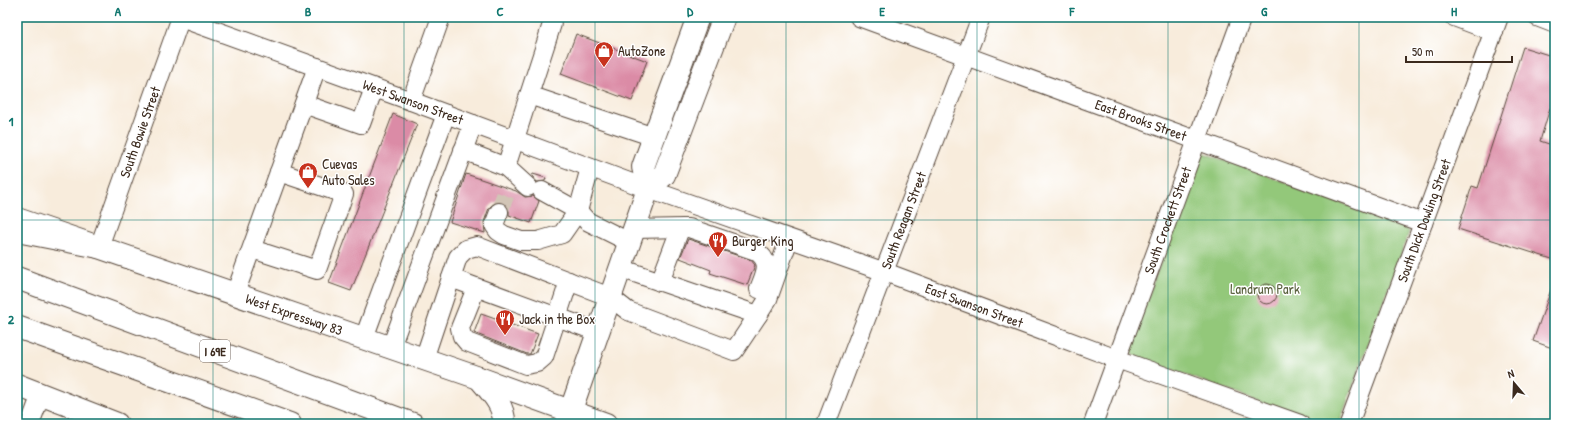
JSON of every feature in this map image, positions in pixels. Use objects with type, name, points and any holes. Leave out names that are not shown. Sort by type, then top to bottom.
[{"type":"main road","points":[[648,189],[643,167],[698,17]]},
{"type":"main road","points":[[568,417],[648,189],[664,175],[724,17]]},
{"type":"main road","name":"West Expressway 83","points":[[17,218],[479,378],[568,417],[606,424]]},
{"type":"main road","points":[[17,231],[99,247]]},
{"type":"main road","name":"I 69E","points":[[17,278],[413,424]]},
{"type":"main road","points":[[17,327],[290,424]]},
{"type":"main road","points":[[479,378],[498,401],[503,414],[504,424]]},
{"type":"main road","points":[[17,385],[116,424]]},
{"type":"street","name":"West Swanson Street","points":[[180,17],[648,189]]},
{"type":"street","name":"South Bowie Street","points":[[99,247],[180,17]]},
{"type":"street","points":[[411,101],[441,17]]},
{"type":"street","name":"East Brooks Street","points":[[859,17],[1423,223]]},
{"type":"street","name":"South Reagan Street","points":[[826,424],[981,17]]},
{"type":"street","name":"South Crockett Street","points":[[1093,424],[1242,17]]},
{"type":"street","points":[[1454,17],[1497,24]]},
{"type":"street","points":[[1536,17],[1555,24]]},
{"type":"street","points":[[509,176],[514,140],[552,24]]},
{"type":"street","name":"South Dick Dowling Street","points":[[1349,424],[1497,24]]},
{"type":"street","points":[[235,294],[317,67]]},
{"type":"street","points":[[304,104],[361,124],[374,88]]},
{"type":"street","points":[[529,95],[654,137]]},
{"type":"street","points":[[364,338],[446,114]]},
{"type":"street","points":[[391,347],[473,124]]},
{"type":"street","points":[[424,359],[458,257],[466,249],[477,246],[610,296],[628,311],[734,351],[754,314],[766,268],[762,255],[756,251],[689,228],[631,236],[587,221],[578,211],[509,176],[464,150]]},
{"type":"street","points":[[500,212],[494,225],[498,231],[504,235],[521,240],[538,241],[562,234],[578,211],[590,168]]},
{"type":"street","points":[[252,249],[317,270],[344,194],[279,172]]},
{"type":"street","name":"East Swanson Street","points":[[648,189],[885,272],[1118,359],[1300,424]]},
{"type":"street","points":[[660,282],[679,232],[684,228]]},
{"type":"street","points":[[754,314],[768,299],[789,239]]},
{"type":"street","points":[[620,268],[754,314]]},
{"type":"street","points":[[451,278],[598,332]]},
{"type":"street","points":[[476,288],[460,328],[462,336],[467,342],[526,366],[537,363],[544,357],[569,281]]},
{"type":"street","points":[[30,424],[42,394]]},
{"type":"green space","name":"Landrum Park","points":[[1201,153],[1205,153],[1400,224],[1409,231],[1339,424],[1319,424],[1134,356],[1128,351]]},
{"type":"building","name":"AutoZone","points":[[576,34],[647,61],[632,101],[561,74]]},
{"type":"building","points":[[1523,47],[1555,57],[1555,110],[1550,108],[1540,141],[1555,146],[1555,260],[1458,229],[1472,186],[1478,188]]},
{"type":"building","points":[[393,114],[417,124],[351,291],[329,283]]},
{"type":"building","points":[[466,174],[516,191],[525,197],[533,196],[539,201],[531,223],[509,215],[507,206],[503,202],[493,204],[489,208],[484,222],[485,233],[450,222]]},
{"type":"building","points":[[533,174],[546,178],[545,181],[537,182],[532,176]]},
{"type":"building","name":"Burger King","points":[[688,239],[751,260],[755,265],[747,285],[710,273],[711,270],[680,258]]},
{"type":"building","points":[[1263,284],[1271,284],[1277,290],[1277,298],[1271,304],[1263,304],[1257,298],[1257,290]]},
{"type":"building","points":[[1553,284],[1555,284],[1555,349],[1533,341]]},
{"type":"building","name":"Jack in the Box","points":[[481,314],[538,334],[530,354],[474,333]]},
{"type":"tunnel","points":[[499,212],[508,188]]},
{"type":"place","name":"AutoZone","points":[[604,68]]},
{"type":"place","name":"Cuevas Auto Sales","points":[[308,189]]},
{"type":"place","name":"Burger King","points":[[718,258]]},
{"type":"place","name":"Jack in the Box","points":[[505,336]]}]
